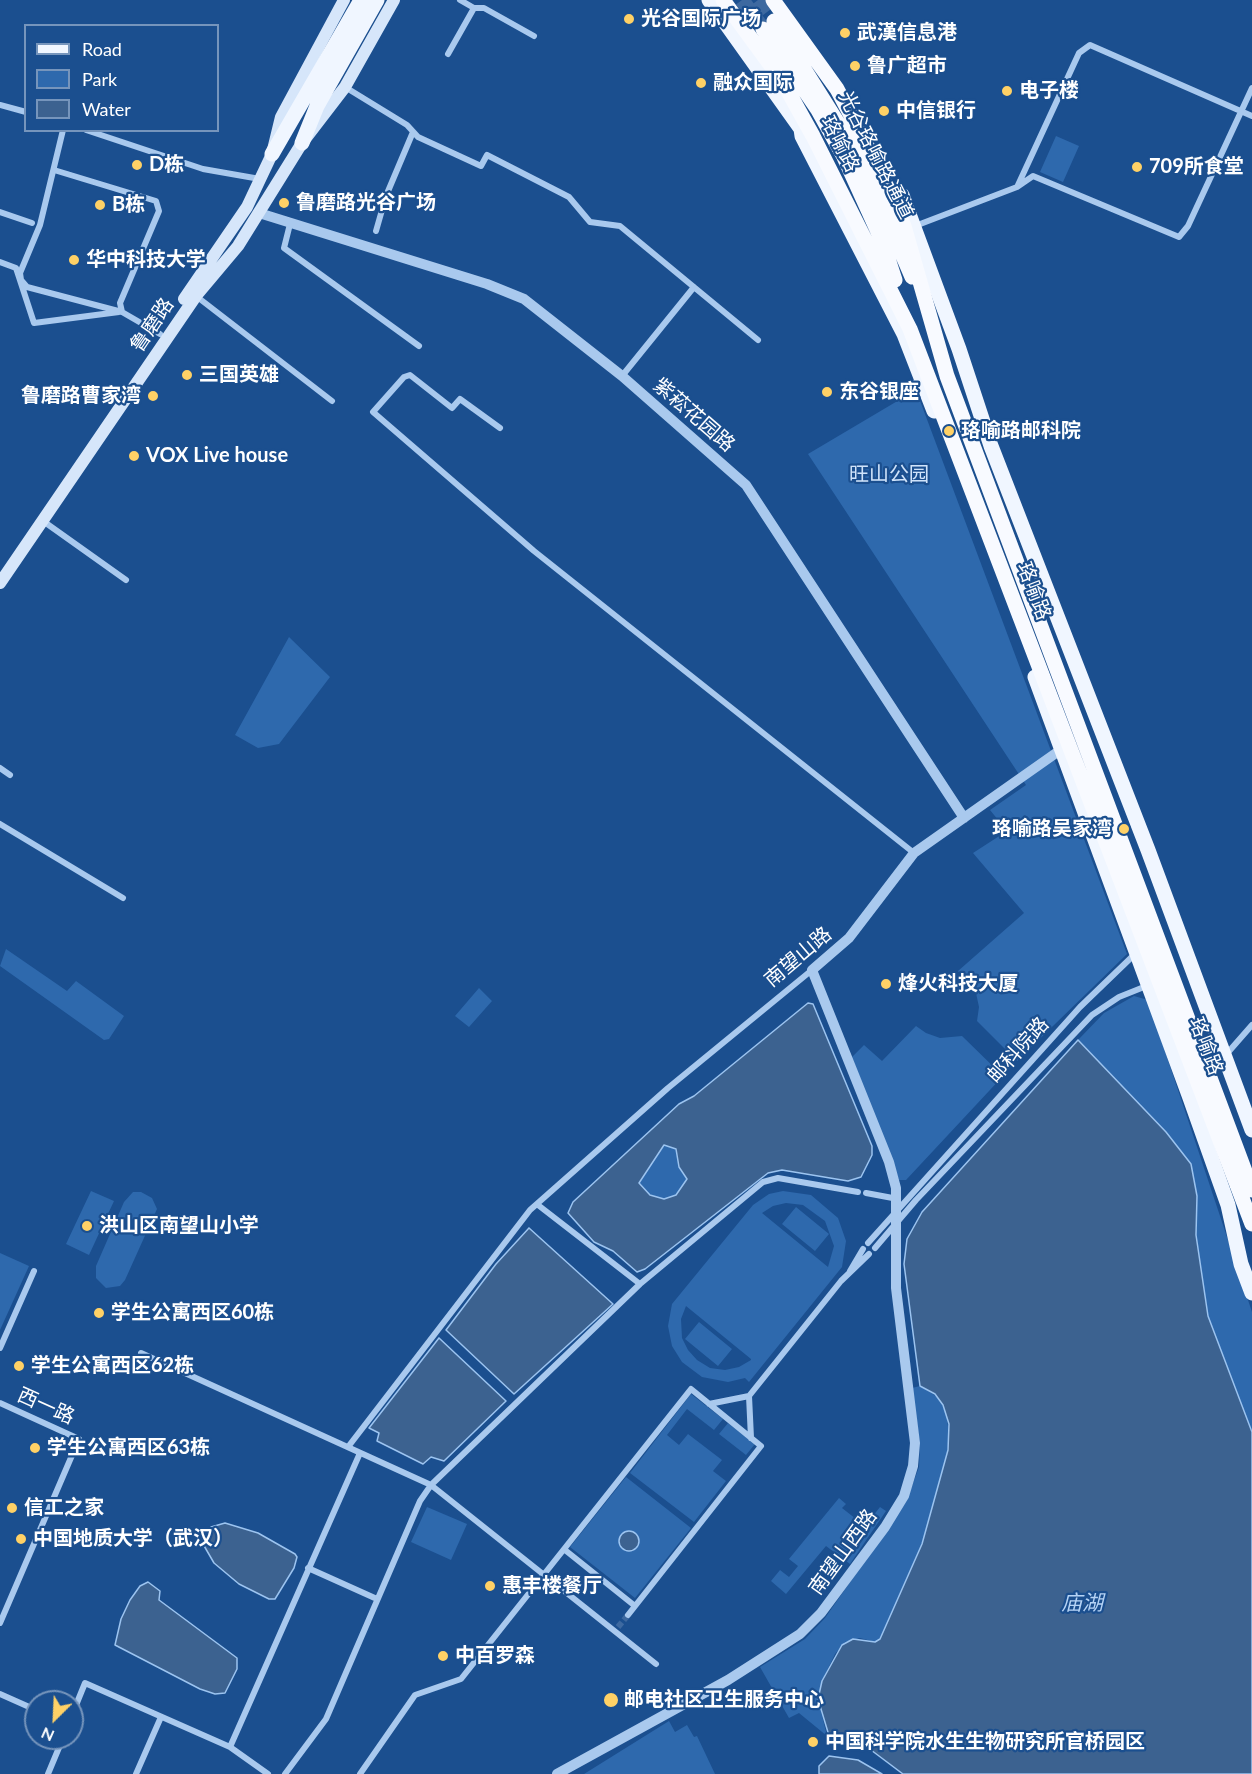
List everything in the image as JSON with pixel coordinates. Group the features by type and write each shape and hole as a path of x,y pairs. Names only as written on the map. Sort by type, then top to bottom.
{"highway":[{"name":"珞喻路","path":"723,0 783,82 910,329 925,378 1066,747 1148,946"},
{"name":"珞喻路","path":"773,0 837,89 910,228 928,314 947,376 1148,946 1252,1224"},
{"name":"光谷珞喻路通道","path":"910,329 883,243 856,182 769,25 848,139 875,191 928,314"},
{"name":"珞喻路","path":"1161,981 1207,1065 1252,1190"}],"main road":[{"name":"鲁磨路","path":"0,571 247,207 272,154 281,117 344,0"},
{"path":"272,154 361,0"},
{"path":"302,143 317,106 377,0"},
{"name":"鲁磨路","path":"0,583 196,296 238,246 302,143 345,87 394,0"},
{"path":"709,0 801,129 802,136 925,378"},
{"path":"902,195 910,228 959,349 991,446 1252,1130"},
{"path":"1161,981 1228,1205 1241,1264 1252,1293"}],"street":[{"path":"460,0 474,8 484,8 534,36"},
{"path":"448,54 474,8"},
{"path":"1017,187 1078,53 1090,45 1252,116"},
{"path":"345,87 407,124 418,137 481,166 487,155 569,197 590,222 620,226 758,340"},
{"path":"910,228 1017,187 1033,176 1179,237 1188,226 1252,88"},
{"path":"0,105 24,111"},
{"path":"63,132 40,225 20,273 21,280 27,287 122,312 160,334"},
{"path":"92,132 203,169 260,179"},
{"path":"376,231 386,196 413,132"},
{"path":"54,170 156,201 159,211 120,303 122,312"},
{"path":"0,212 32,223"},
{"name":"紫菘花园路","path":"259,213 487,284 524,299 622,376 746,485 964,818"},
{"path":"291,224 284,248 420,346"},
{"path":"0,262 16,268 34,323 122,312"},
{"path":"622,376 694,287"},
{"path":"196,296 332,401"},
{"path":"500,428 460,399 452,408 410,375 404,377 373,412 534,551 914,853"},
{"path":"889,396 925,378"},
{"path":"42,521 126,580"},
{"name":"南望山路","path":"348,1447 530,1210 668,1088 849,938 914,853 1066,747"},
{"path":"0,768 10,775"},
{"path":"0,824 123,898"},
{"name":"邮科院路","path":"868,1243 899,1203 1120,965 1148,946 1178,933"},
{"name":"南望山西路","path":"557,1774 728,1680 800,1634 821,1613 900,1503 910,1480 915,1443 896,1288 899,1203 889,1162 812,970"},
{"path":"874,1248 1092,1015 1119,997 1192,970"},
{"path":"1207,1065 1224,1057 1252,1024"},
{"path":"285,1774 326,1719 420,1501 431,1485 640,1284 750,1191 768,1179 778,1178 858,1192"},
{"path":"866,1193 911,1206"},
{"path":"538,1204 640,1284"},
{"path":"709,1404 749,1396 846,1276 863,1250"},
{"path":"846,1276 869,1254"},
{"path":"0,1348 34,1271"},
{"path":"141,1353 431,1485 617,1629 656,1664"},
{"path":"360,1774 415,1695 461,1680 691,1389 761,1446 628,1615"},
{"path":"749,1396 751,1438"},
{"name":"西一路","path":"0,1403 79,1439 0,1623"},
{"path":"230,1747 360,1453"},
{"path":"565,1550 635,1606"},
{"path":"308,1568 377,1599"},
{"path":"82,1690 85,1683 230,1747 268,1774"},
{"path":"0,1694 24,1705"},
{"path":"136,1774 161,1717"},
{"path":"48,1774 58,1750"}],"green space":[{"path":"1056,136 1079,146 1063,182 1040,172"},
{"name":"旺山公园","path":"916,390 1127,954 1017,1061 977,1021 979,1007 976,993 958,971 1024,913 973,853 1007,831 990,810 1026,785 808,454"},
{"path":"289,637 330,677 279,744 258,748 235,735"},
{"path":"6,949 67,991 76,981 124,1016 109,1039 104,1040 0,966"},
{"path":"479,988 492,1001 469,1027 455,1016"},
{"path":"1134,996 1148,1000 1252,1312 1252,1432 1208,1316 1196,1235 1197,1196 1166,1132 1078,1040 1104,1013"},
{"path":"916,1026 940,1038 962,1036 1003,1076 906,1180 899,1180 852,1057 864,1045 882,1061"},
{"path":"664,1145 676,1149 681,1170 687,1179 675,1197 662,1199 647,1193 639,1183"},
{"path":"91,1191 114,1201 89,1255 66,1244"},
{"path":"783,1191 811,1195 838,1218 846,1241 842,1267 749,1382 745,1378 728,1382 702,1377 682,1362 672,1346 668,1326 672,1304 753,1205 769,1194","holes":["786,1203 803,1205 825,1221 834,1246 828,1267 762,1213 773,1206","686,1306 751,1359 751,1360 739,1367 725,1370 710,1368 697,1360 688,1350 682,1338 681,1319"]},
{"path":"133,1192 141,1192 152,1198 157,1209 125,1280 120,1286 106,1288 96,1278 96,1266 124,1202"},
{"path":"796,1207 829,1234 815,1251 782,1224"},
{"path":"0,1253 29,1266 0,1330"},
{"path":"699,1322 732,1349 718,1366 685,1339"},
{"path":"920,1386 939,1398 947,1415 949,1439 946,1460 922,1544 880,1639 875,1642 860,1638 845,1642 835,1654 822,1681 818,1699 827,1736 799,1713 789,1718 760,1667 805,1639 825,1618 906,1502 919,1467 920,1444 912,1388"},
{"path":"691,1394 723,1419 714,1430 687,1409 667,1435 679,1445 688,1434 722,1460 713,1471 726,1481 694,1522 630,1473"},
{"path":"728,1423 755,1444 746,1455 719,1434"},
{"path":"626,1477 691,1528 635,1598 570,1547"},
{"path":"839,1498 846,1504 842,1508 865,1526 880,1507 886,1511 850,1564 826,1546 786,1594 771,1581 780,1570 789,1577 798,1566 789,1559"},
{"path":"427,1507 467,1524 451,1560 411,1542"},
{"path":"669,1721 675,1732 687,1725 694,1737 697,1736 715,1774 584,1774"}],"water":[{"path":"808,1003 813,1004 872,1146 872,1155 861,1177 848,1181 782,1170 768,1173 645,1269 637,1272 613,1251 594,1242 568,1213 573,1202 679,1104 694,1096","holes":["664,1145 676,1149 679,1167 687,1179 676,1195 664,1199 650,1195 639,1183"]},
{"name":"庙湖","path":"1078,1040 1166,1132 1191,1164 1197,1196 1196,1235 1208,1316 1252,1432 1252,1774 903,1774 867,1747 830,1739 818,1699 822,1681 842,1645 853,1639 875,1642 880,1639 922,1544 948,1450 949,1424 943,1405 935,1394 920,1386 904,1264 907,1239 922,1212"},
{"path":"529,1228 613,1304 514,1394 446,1330 496,1264"},
{"path":"439,1338 506,1401 444,1461 431,1457 423,1464 377,1441 379,1433 369,1428"},
{"path":"225,1523 258,1533 297,1557 294,1568 275,1599 269,1599 239,1584 214,1563 203,1544 203,1537 211,1527"},
{"path":"629,1531 636,1534 639,1541 636,1548 629,1551 622,1548 619,1541 622,1534"},
{"path":"148,1582 160,1591 159,1600 237,1658 237,1669 225,1693 215,1694 200,1689 115,1645 121,1619 130,1600 140,1586"},
{"path":"829,1756 858,1760 882,1774 819,1774 819,1766"}],"tunnel":[{"path":"742,0 763,29"},
{"path":"758,0 774,21"},
{"path":"618,1627 628,1615"}],"place":[{"name":"光谷国际广场","path":"629,19"},
{"name":"武漢信息港","path":"845,33"},
{"name":"鲁广超市","path":"855,66"},
{"name":"融众国际","path":"701,83"},
{"name":"电子楼","path":"1007,91"},
{"name":"中信银行","path":"884,111"},
{"name":"D栋","path":"137,165"},
{"name":"709所食堂","path":"1137,167"},
{"name":"鲁磨路光谷广场","path":"284,203"},
{"name":"B栋","path":"100,205"},
{"name":"华中科技大学","path":"74,260"},
{"name":"三国英雄","path":"187,375"},
{"name":"东谷银座","path":"827,392"},
{"name":"鲁磨路曹家湾","path":"153,396"},
{"name":"珞喻路邮科院","path":"949,431"},
{"name":"VOX Live house","path":"134,456"},
{"name":"珞喻路吴家湾","path":"1124,829"},
{"name":"烽火科技大厦","path":"886,984"},
{"name":"洪山区南望山小学","path":"87,1226"},
{"name":"学生公寓西区60栋","path":"99,1313"},
{"name":"学生公寓西区62栋","path":"19,1366"},
{"name":"学生公寓西区63栋","path":"35,1448"},
{"name":"信工之家","path":"12,1508"},
{"name":"中国地质大学（武汉）","path":"21,1539"},
{"name":"惠丰楼餐厅","path":"490,1586"},
{"name":"中百罗森","path":"443,1656"},
{"name":"邮电社区卫生服务中心","path":"611,1700"},
{"name":"中国科学院水生生物研究所官桥园区","path":"813,1742"}]}
